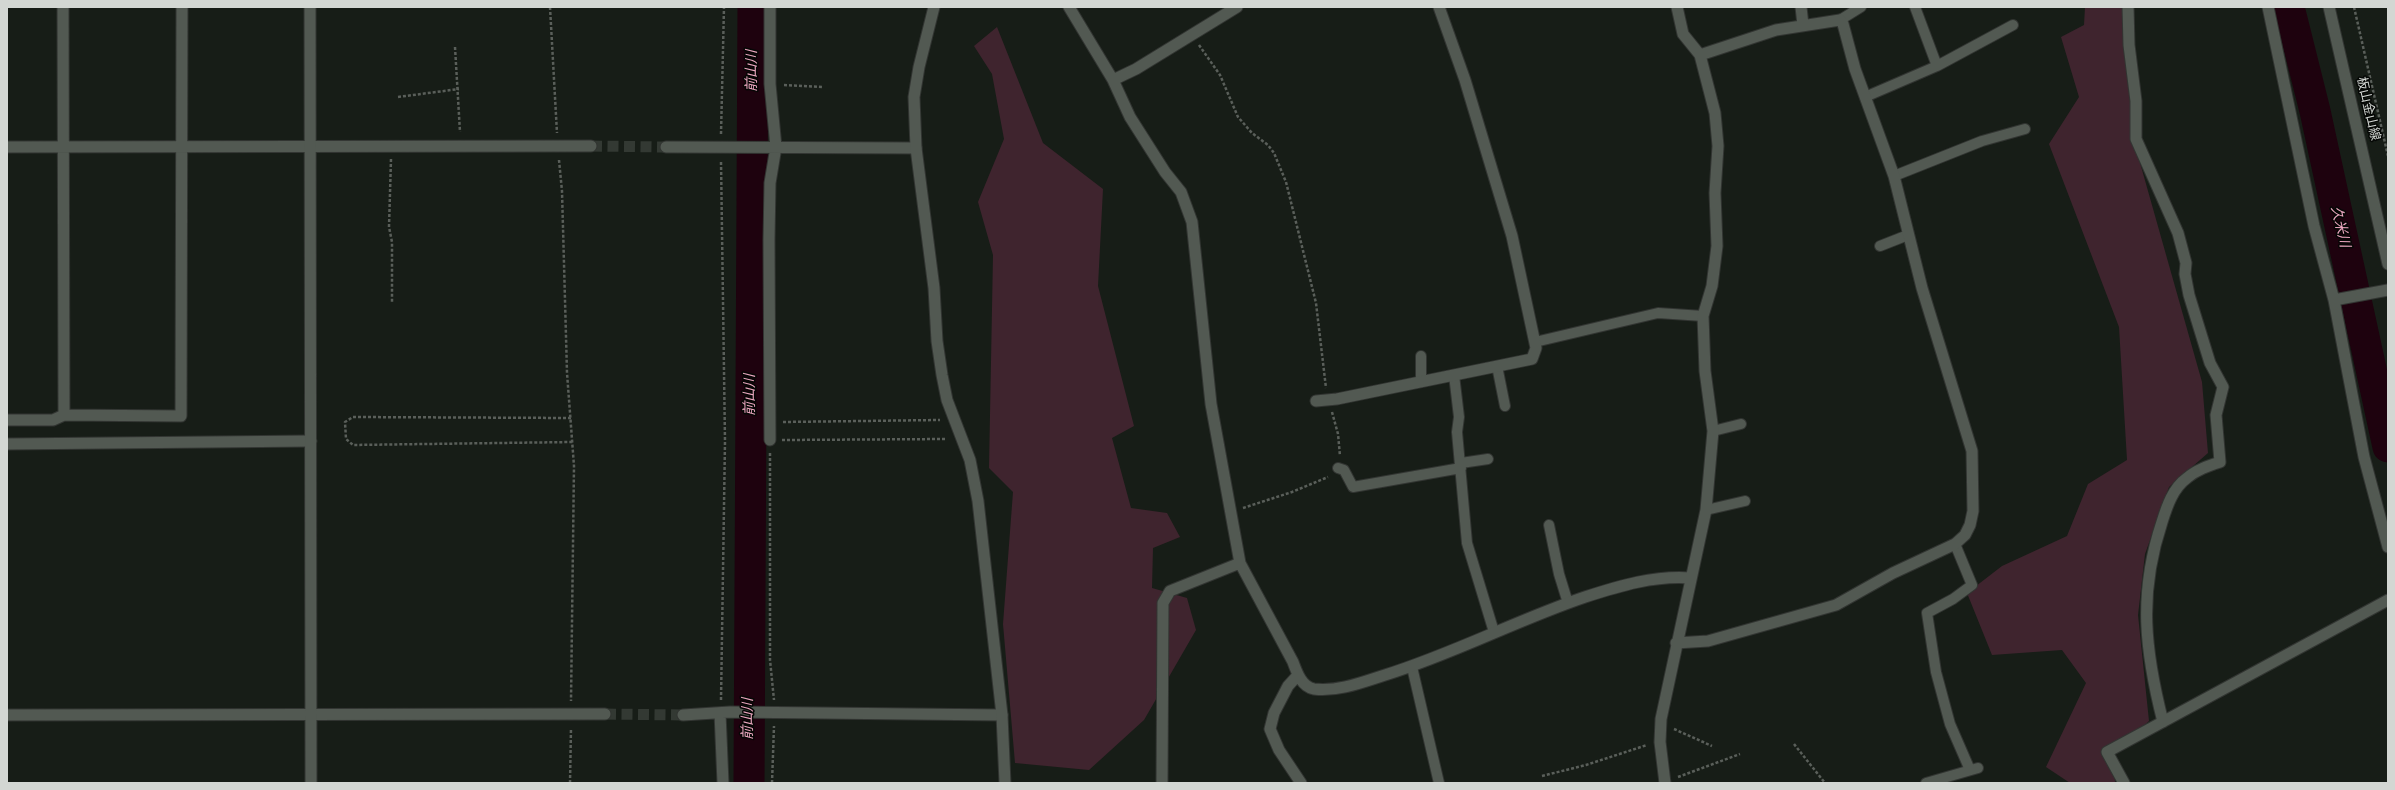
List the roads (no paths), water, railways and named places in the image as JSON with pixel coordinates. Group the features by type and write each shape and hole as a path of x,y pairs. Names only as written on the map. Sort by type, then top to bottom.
{"street":[{"path":"63,7 64,415"},
{"path":"7,420 53,420 64,415 181,416 182,7"},
{"path":"310,7 311,783"},
{"path":"770,7 770,84 776,147 770,183 770,440"},
{"path":"934,7 919,67 914,97 916,148 934,288 937,341 947,400 970,460 978,500 1002,715 1005,783"},
{"path":"1069,7 1113,80 1130,117 1165,172 1181,192 1192,222 1211,404 1240,564 1293,662 1298,675 1307,687 1315,689 1335,688 1412,667 1494,632 1568,603 1630,583 1678,577 1691,578"},
{"path":"1113,80 1136,69 1237,7"},
{"path":"1316,401 1328,400 1532,359 1536,348 1512,236 1465,80 1439,7"},
{"path":"1665,782 1660,742 1661,724 1676,643 1690,589 1691,578 1706,510 1713,431 1705,371 1703,316 1712,286 1717,246 1715,193 1718,146 1715,113 1700,55 1683,34 1677,7"},
{"path":"1801,7 1803,25"},
{"path":"2128,7 2129,45 2136,100 2136,139 2178,233 2186,264 2184,274 2189,295 2210,363 2223,387 2216,415 2220,462 2199,470 2186,478 2176,489 2167,505 2157,536 2149,570 2146,605 2147,649 2163,722"},
{"path":"2268,7 2314,226 2334,300 2364,457 2388,547"},
{"name":"板山金山線","path":"2329,7 2388,264"},
{"path":"1676,643 1708,641 1836,605 1893,573 1955,544 1965,535 1970,525 1973,511 1972,451 1922,288 1894,176 1855,69 1843,24 1840,20 1776,30 1700,55"},
{"path":"7,147 591,146"},
{"path":"666,147 725,151 764,146 916,148"},
{"path":"2334,300 2388,290"},
{"path":"7,444 311,441"},
{"path":"1162,783 1163,604 1170,591 1240,564"},
{"path":"2124,783 2107,752 2388,600"},
{"path":"1298,675 1288,686 1274,713 1270,729 1279,750 1301,783"},
{"path":"683,715 725,712 1002,715"},
{"path":"723,783 725,712"},
{"path":"7,715 605,714"}],"lane":[{"path":"1840,20 1861,7"},
{"path":"1915,7 1937,66"},
{"path":"1865,97 1937,66 2013,25"},
{"path":"1894,176 1982,141 2025,129"},
{"path":"1880,246 1908,235"},
{"path":"1535,342 1658,314 1703,316"},
{"path":"1420,381 1421,356"},
{"path":"1497,366 1505,406"},
{"path":"1454,375 1467,543 1494,632"},
{"path":"1713,431 1741,424"},
{"path":"1338,468 1344,470 1353,487 1461,466 1488,459"},
{"path":"1706,510 1745,501"},
{"path":"1549,525 1559,574 1568,603"},
{"path":"1926,783 1974,769 1950,724 1936,672 1927,613 1953,599 1972,585 1955,544"},
{"path":"1412,667 1439,783"}],"waterway":[{"name":"前山川","path":"749,783 753,7"},
{"name":"久米川","path":"2289,7 2315,111 2388,447"}],"tunnel":[{"path":"591,146 666,147"},
{"path":"605,714 683,715"}]}
